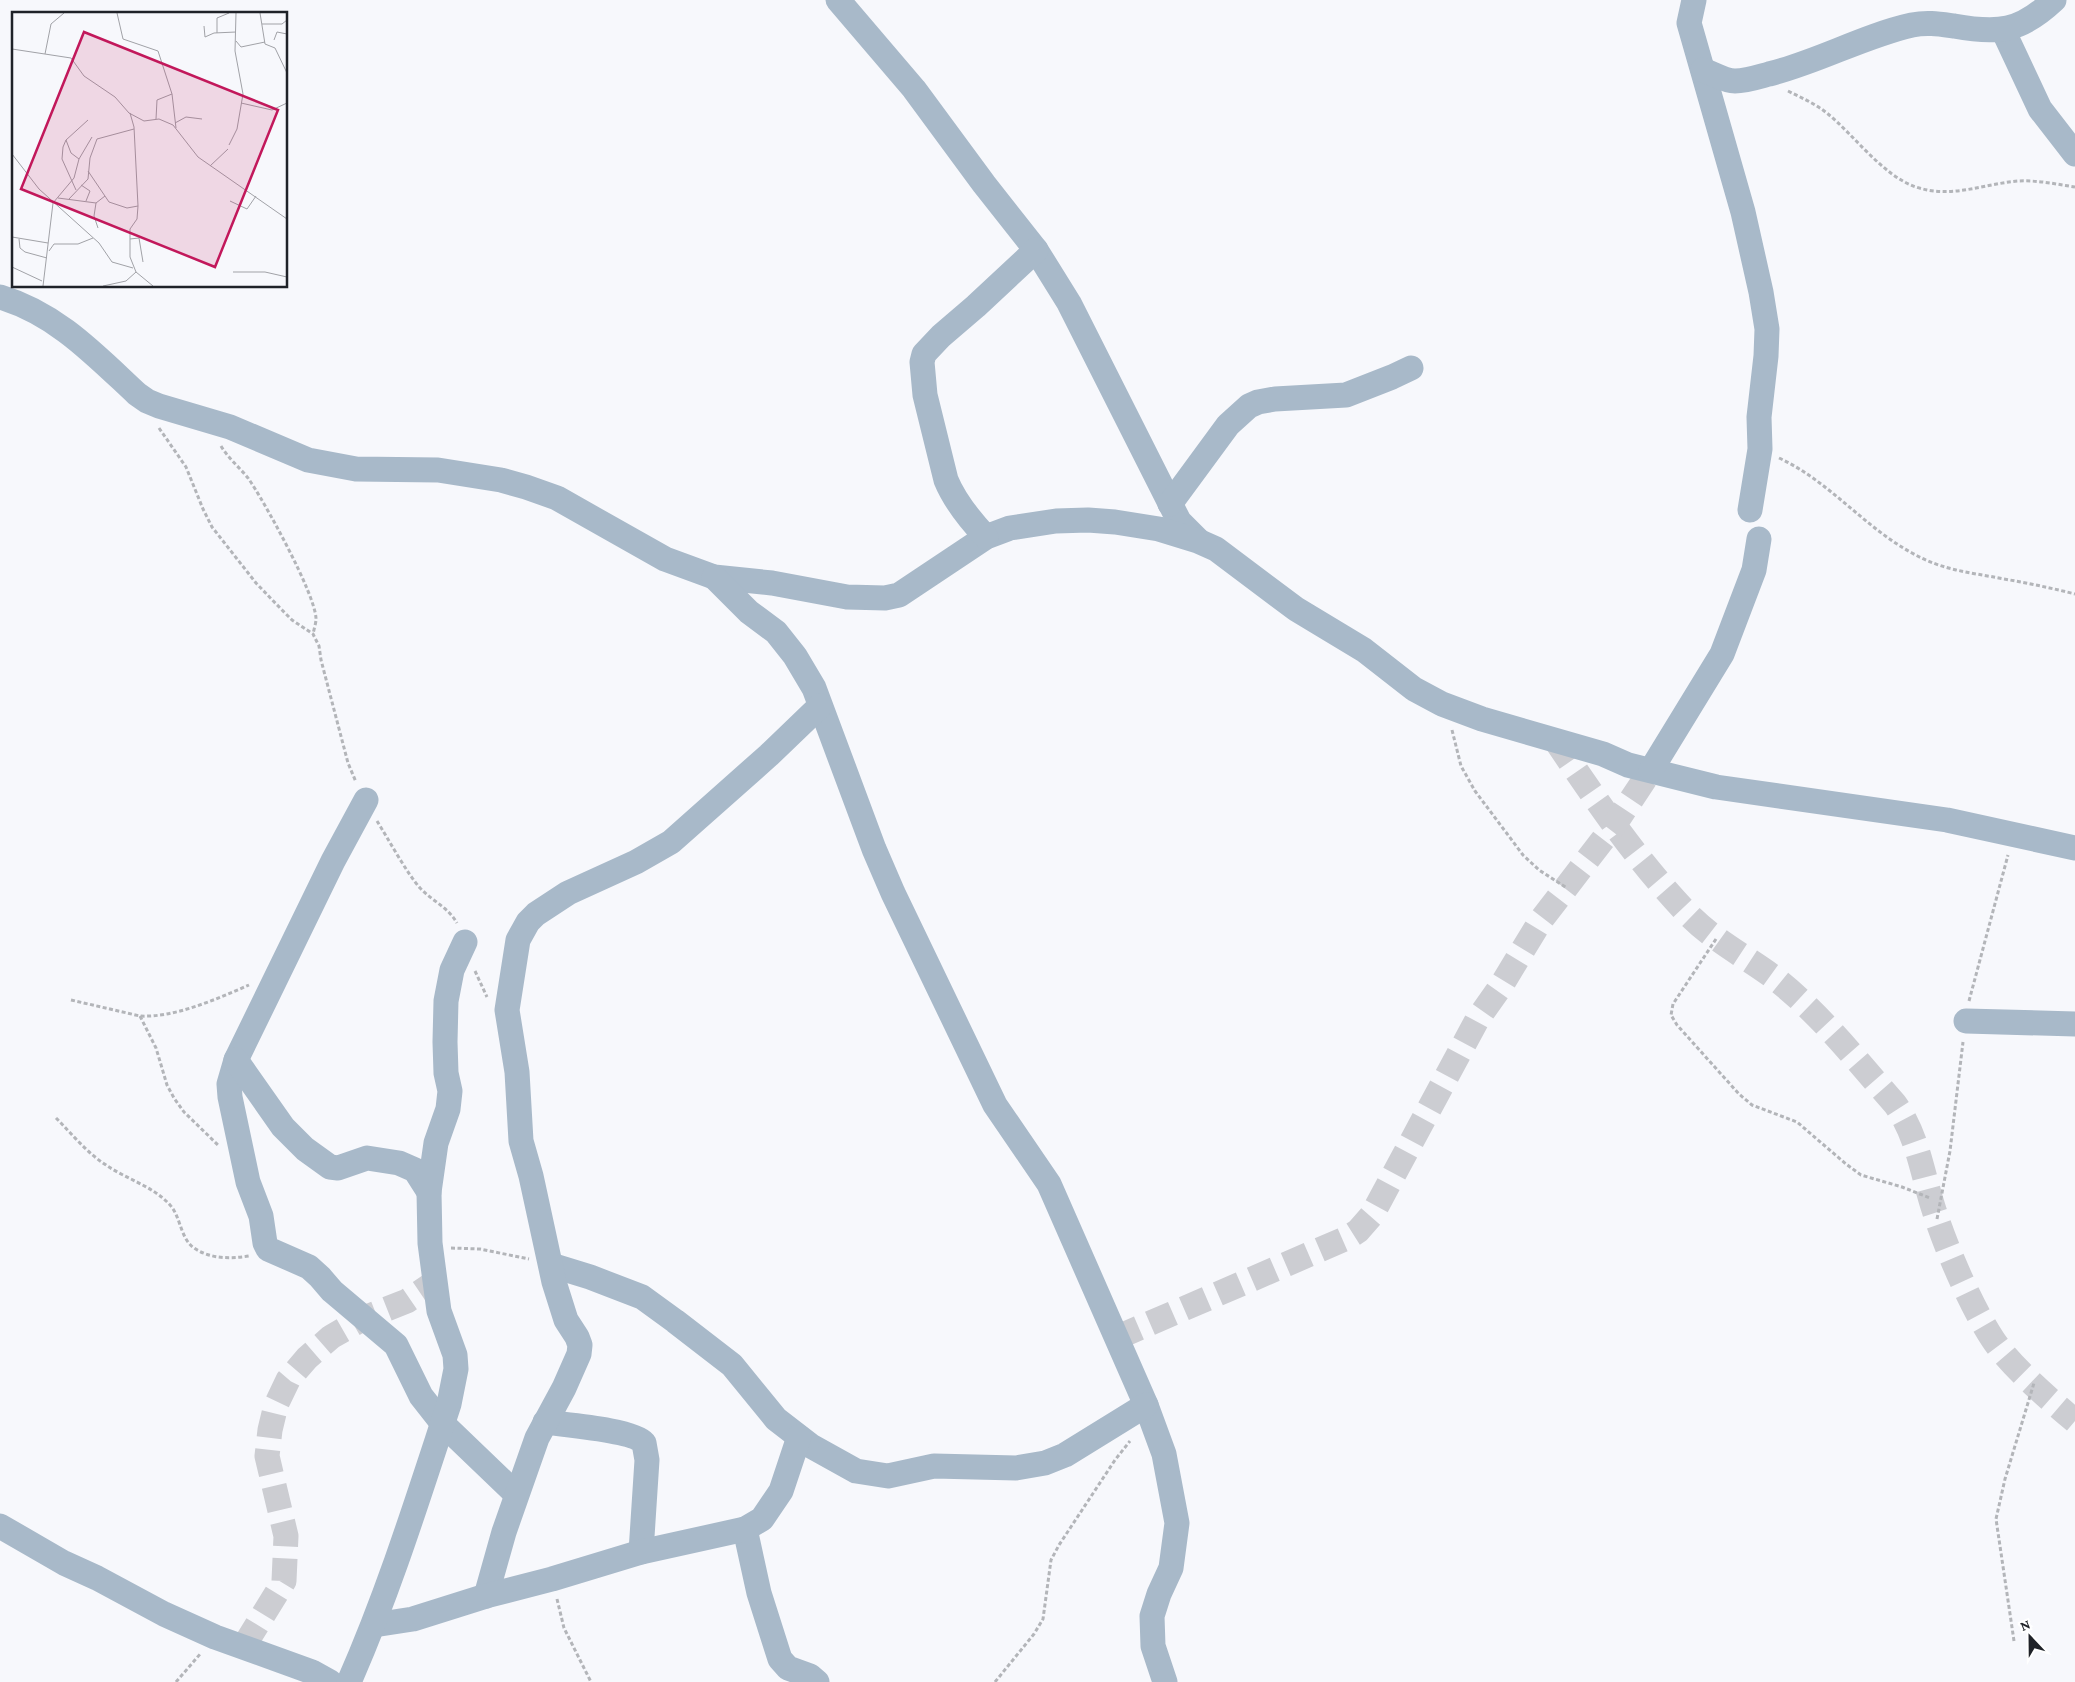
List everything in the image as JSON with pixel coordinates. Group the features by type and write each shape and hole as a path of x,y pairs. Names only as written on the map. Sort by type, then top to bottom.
{"street":[{"path":"838,0 914,89 984,184 1036,250 1069,303 1179,521 1198,541"},
{"path":"1694,0 1689,23 1743,212 1765,320 1766,356 1760,408 1760,449 1750,510"},
{"path":"1703,70 1734,81 1755,78 1808,63 1881,34 1929,22 1983,31 2003,30 2018,26 2033,18 2054,0"},
{"path":"2003,30 2040,109 2075,154"},
{"path":"986,537 968,517 951,493 946,480 925,395 922,362 924,354 941,336 1036,250"},
{"path":"0,297 36,311 66,329 147,401 256,436 296,456 333,466 374,470 438,470 501,480 526,487 557,498 665,559 714,577 772,583 847,597 885,598 898,594 986,537 1025,524 1088,520 1159,529 1198,541 1228,558 1296,609 1364,650 1414,689 1442,704 1513,730 1716,787 1947,820 2075,848"},
{"path":"1170,504 1228,425 1249,406 1258,402 1275,399 1346,395 1392,378 1411,368"},
{"path":"1651,770 1722,654 1754,570 1759,539"},
{"path":"714,577 749,612 776,632 804,670 820,706 874,849 893,893 995,1105 1048,1184 1164,1454 1178,1523 1171,1568 1159,1594 1152,1616 1153,1646 1165,1682"},
{"path":"486,1596 516,1494 537,1438 568,1379 579,1354 580,1346 577,1337 566,1320 521,1142 517,1072 507,1010 518,940 528,922 552,904 568,894 636,862 671,842 820,706"},
{"path":"366,800 333,862 236,1060 229,1084 230,1097 252,1196 261,1216 265,1243 268,1249 309,1267 320,1276 332,1291 396,1346 422,1396 443,1424 494,1470 516,1494"},
{"path":"349,1682 374,1626 407,1536 449,1404 456,1369 455,1355 439,1311 431,1247 429,1192 436,1143 448,1109 450,1091 446,1073 446,1000 452,970 465,942"},
{"path":"1966,1021 2075,1024"},
{"path":"236,1060 283,1127 305,1149 330,1167 338,1168 367,1158 399,1163 415,1170 429,1192"},
{"path":"551,1265 632,1293 676,1320 732,1365 776,1419 811,1446 856,1471 888,1476 934,1466 1016,1468 1045,1463 1065,1455 1143,1407"},
{"path":"545,1422 621,1433 635,1436 644,1443 648,1460 641,1552"},
{"path":"374,1626 413,1619 641,1552 745,1529 762,1519 781,1491 799,1437"},
{"path":"0,1526 64,1563 97,1578 164,1614 215,1637 312,1672 330,1682"},
{"path":"745,1529 759,1593 780,1659 788,1668 810,1676 817,1682"}],"path":[{"path":"1786,90 1828,113 1863,149 1893,174 1914,187 1934,191 1956,192 2017,181 2030,181 2075,188"},
{"path":"147,401 160,430 192,477 203,509 212,527 256,582 287,615 314,634"},
{"path":"205,420 225,452 248,478 299,571 314,610 316,618 314,634 319,646 348,763 366,800 414,880 422,890 454,918 488,1001"},
{"path":"1760,449 1792,464 1809,475 1891,541 1937,565 1960,572 2002,578 2075,594"},
{"path":"1442,704 1455,738 1461,766 1475,791 1523,855 1539,870 1567,888"},
{"path":"1716,939 1673,1004 1671,1015 1677,1025 1739,1094 1752,1105 1797,1122 1861,1175 1902,1187 1930,1198"},
{"path":"71,1000 140,1016 150,1016 176,1012 226,995 250,984"},
{"path":"140,1016 156,1048 167,1084 174,1098 184,1112 246,1170"},
{"path":"56,1118 108,1166 155,1193 170,1205 177,1216 186,1240 193,1248 219,1258 251,1256 268,1249"},
{"path":"431,1247 480,1249 515,1255 551,1265"},
{"path":"2014,1641 1996,1519 2005,1479 2034,1383"},
{"path":"996,1682 1043,1620 1051,1560 1059,1544 1115,1460 1132,1439 1143,1407"},
{"path":"552,1578 564,1628 591,1682"},
{"path":"176,1682 215,1637"}],"tunnel":[{"path":"1556,741 1634,851 1687,913 1717,939 1772,976 1806,1005 1895,1104 1903,1116 1919,1155 1934,1210 1945,1241 1967,1293 1984,1324 1999,1348 2019,1371 2075,1421"},
{"path":"1116,1338 1347,1238 1358,1231 1372,1215 1477,1020 1501,986 1541,920 1615,824 1651,770"},
{"path":"244,1646 284,1581 286,1536 267,1456 270,1430 276,1405 288,1380 307,1358 331,1337 364,1318 407,1301 435,1282"}]}
